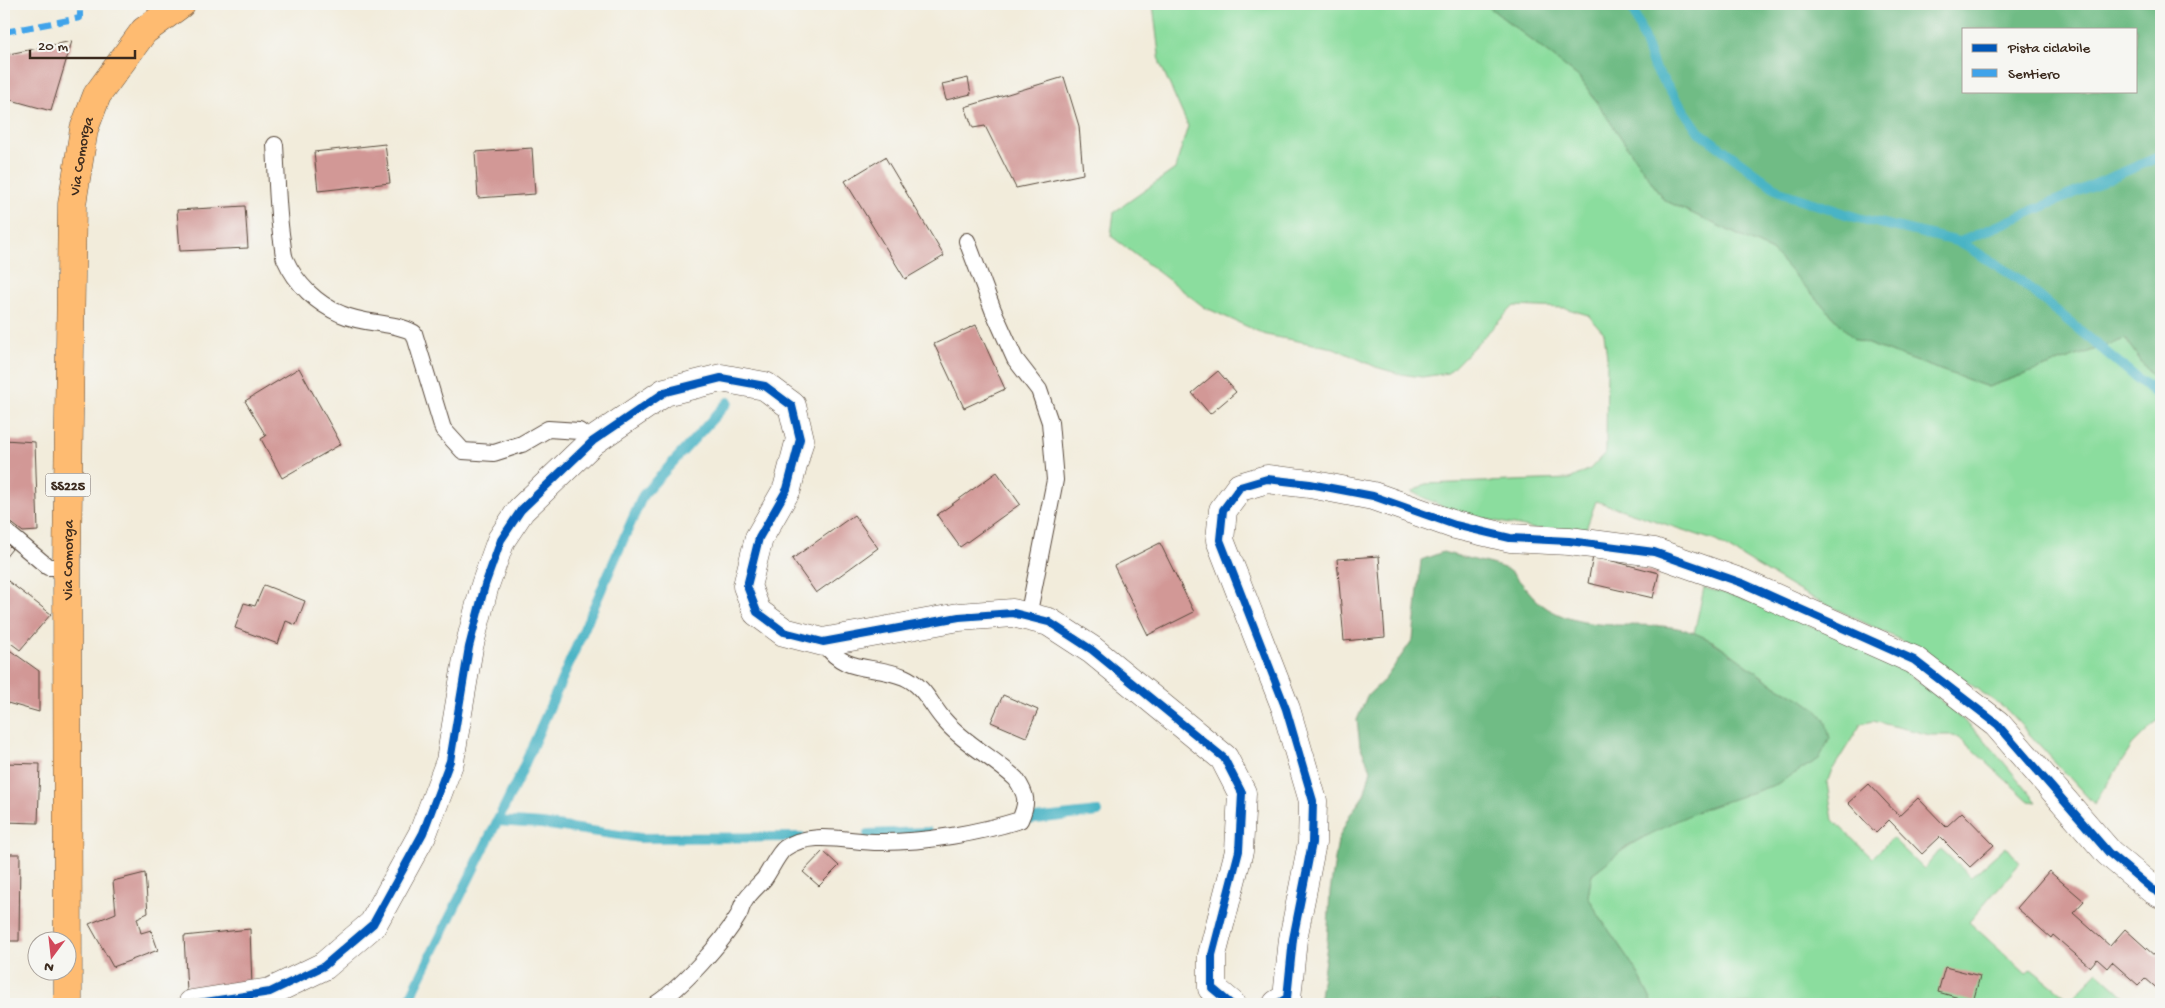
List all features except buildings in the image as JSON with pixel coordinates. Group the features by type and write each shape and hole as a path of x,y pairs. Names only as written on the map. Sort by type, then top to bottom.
{"main road":[{"name":"Via Comorga","path":"68,1004 67,567 72,204 84,128 97,95 144,31 181,4"}],"street":[{"path":"192,1004 270,992 324,966 373,924 424,833 450,761 469,647 485,585 501,540 521,510 593,441 664,392 721,378 765,386 792,406 800,439 787,488 759,538 746,586 757,612 784,632 823,642 959,617 1013,613 1049,622 1092,650 1224,758 1242,793 1239,851 1212,955 1212,988 1231,1004"},
{"path":"1278,1004 1287,998 1293,939 1312,843 1313,801 1286,709 1220,540 1224,510 1240,487 1268,480 1310,484 1373,496 1456,525 1510,538 1569,541 1654,552 1742,583 1914,660 1997,724 2110,853 2152,889 2161,894"}],"lane":[{"path":"274,146 280,228 285,258 300,284 320,303 342,315 372,323 402,326 414,333 443,429 463,451 494,453 522,444 548,429 579,431 593,441"},
{"path":"967,241 993,310 1015,359 1039,390 1050,422 1055,480 1028,617"},
{"path":"4,530 48,566 67,567"},
{"path":"656,1004 666,998 700,965 738,916 744,902 764,880 784,849 797,842 812,839 883,842 961,835 992,829 1020,820 1026,806 1025,792 1016,779 945,721 928,696 917,686 904,678 845,663 832,655 823,642"}],"green space":[{"path":"1153,4 1485,4 1580,78 1664,200 1772,251 1854,339 1988,387 2125,339 2161,389 2161,717 2132,746 2094,804 2007,710 1923,651 1801,592 1716,541 1596,501 1586,529 1534,529 1456,513 1412,492 1425,484 1570,479 1590,469 1606,452 1607,357 1604,333 1588,315 1565,308 1514,306 1448,373 1422,377 1400,374 1376,367 1334,348 1266,335 1204,307 1111,236 1114,212 1175,169 1188,126 1160,63"},
{"path":"1485,4 2161,4 2161,389 2125,339 1988,387 1854,339 1772,251 1664,200 1580,78"},
{"path":"1443,552 1508,570 1541,604 1570,619 1598,624 1671,627 1699,635 1724,649 1770,682 1805,701 1818,711 1824,719 1830,738 1819,759 1777,784 1701,810 1676,821 1629,845 1592,874 1588,896 1599,916 1636,970 1653,1004 1319,1004 1327,945 1330,892 1338,840 1349,816 1364,795 1371,770 1360,746 1357,720 1367,696 1385,679 1413,639 1421,560"},
{"path":"1704,588 1736,596 1880,653 1928,688 1985,740 2037,802 2029,801 1963,741 1953,735 1930,735 1873,721 1861,724 1831,772 1827,783 1833,820 1872,858 1892,838 1924,869 1941,849 1971,877 2006,846 2020,863 1969,922 2026,974 2031,969 2070,1000 2098,972 2133,1004 1653,1004 1636,970 1599,916 1588,896 1592,874 1624,849 1664,826 1701,810 1777,784 1809,704 1770,682 1715,642 1694,633"}],"waterway":[{"path":"1631,4 1654,67 1699,132 1782,193 1858,218 1960,242 2161,156"},
{"path":"1960,242 2017,278 2161,398"},
{"path":"407,1004 519,777 643,495 728,402"},
{"path":"1017,821 1098,812"},
{"path":"497,821 542,824 640,838 801,837"},
{"path":"868,834 928,832"}],"marked path":[{"path":"4,32 80,18 80,4"}],"cycle path":[{"path":"192,1004 270,992 324,966 373,924 423,833 450,761 469,647 485,585 501,540 521,510 593,441 665,392 721,378 765,386 792,406 800,439 787,489 759,538 747,586 757,612 784,632 823,642 959,617 1013,613 1049,622 1092,650 1224,758 1242,793 1239,851 1212,955 1212,988 1231,1004"},
{"path":"1277,1004 1287,998 1293,939 1312,843 1313,801 1286,709 1220,540 1223,510 1240,487 1267,479 1310,484 1373,496 1455,525 1510,538 1569,541 1654,552 1742,583 1914,660 1997,724 2109,853 2152,889 2161,894"}]}
